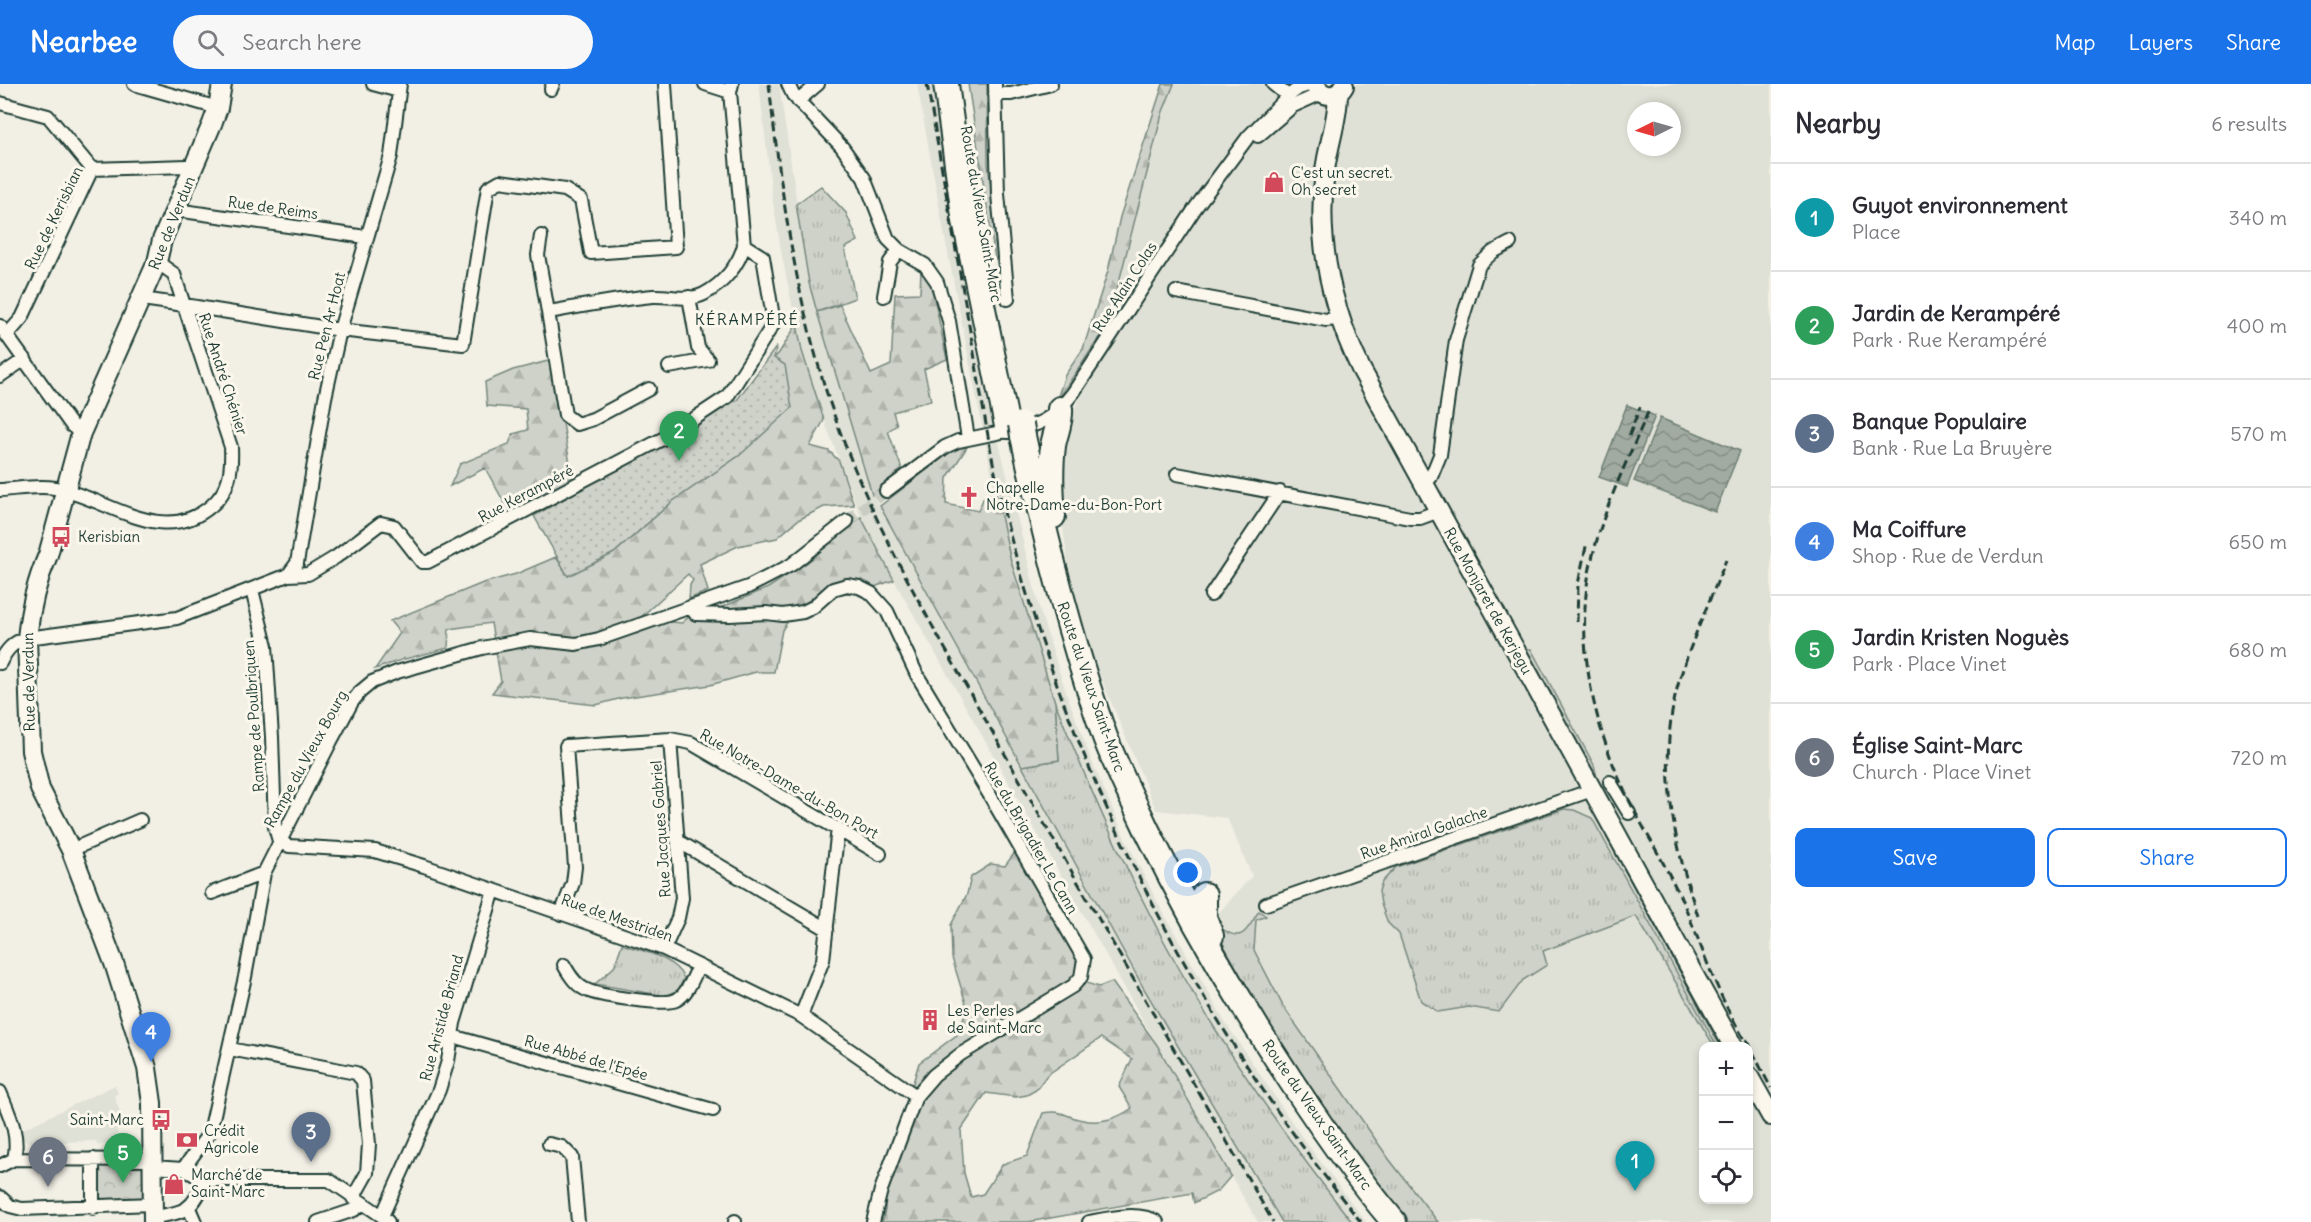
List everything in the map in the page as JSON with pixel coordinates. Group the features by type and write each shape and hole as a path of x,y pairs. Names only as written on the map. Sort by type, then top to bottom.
{"highway":[{"name":"Route du Vieux Saint-Marc","path":"946,84 964,216 1046,541 1087,685 1119,771 1172,882 1224,975 1304,1100 1394,1222"},
{"name":"Route du Vieux Saint-Marc","path":"960,84 978,205 1018,430 1037,569 1086,727 1121,811 1179,925 1244,1038 1293,1111 1377,1222"},
{"path":"1060,409 1051,464 1050,489 1064,581 1087,685 1158,832 1177,847"},
{"path":"1204,895 1204,917 1224,975"}],"street":[{"path":"134,84 218,108"},
{"name":"Rue de Verdun","path":"153,1214 152,1103 147,1068 114,963 71,850 40,789 33,766 27,638 42,568 48,555 81,433 157,262 162,240 218,108 222,84"},
{"path":"374,84 400,88"},
{"path":"141,299 340,330 463,344 488,188 500,181 565,190 581,200 591,253 676,247 665,84"},
{"path":"548,312 639,297 689,297 703,294 725,278 741,258 744,245 731,88 705,84"},
{"path":"788,84 798,101 842,147 864,178 888,239 899,250 925,265 937,282 949,321 968,438 945,447 886,491"},
{"path":"798,101 818,84"},
{"path":"995,89 1027,92 1051,84"},
{"path":"1273,84 1288,96"},
{"name":"Rue Pen Ar Hoat","path":"288,575 297,563 325,398 340,330 391,156 400,88"},
{"name":"Rue Alain Colas","path":"968,438 1018,430 1052,417 1073,393 1196,207 1237,155 1248,137 1288,96 1299,88 1326,89"},
{"name":"Route du Vieux Saint-Marc","path":"995,89 998,194 1008,299"},
{"name":"Rue Alain Colas","path":"1237,155 1293,106 1326,89"},
{"name":"Rue Monjaret de Kerjegu","path":"1326,89 1332,133 1324,174 1322,224 1328,273 1340,319 1361,369 1730,1042"},
{"path":"0,104 48,116 92,169"},
{"name":"Rue de Kerisbian","path":"81,433 72,426 4,330 22,318 92,169 187,166 194,168"},
{"name":"Rue de Reims","path":"176,210 366,237"},
{"path":"541,236 538,255 566,415 577,424 593,419 649,388"},
{"path":"1424,484 1431,477 1440,455 1456,340 1479,265 1493,252 1510,243"},
{"name":"Rue Kerampéré","path":"27,638 177,618 288,575 308,574 336,557 381,523 394,526 422,562 428,562 668,436 727,397 774,323 763,257 744,245"},
{"path":"884,296 890,262 899,250"},
{"name":"Rue André Chénier","path":"0,490 52,488 145,520 169,524 199,516 220,499 232,469 231,447 174,274 157,262"},
{"path":"1176,292 1326,320 1340,319"},
{"path":"669,367 708,360 699,348 689,297"},
{"path":"0,376 25,359"},
{"path":"1177,474 1410,518 1420,518 1438,511"},
{"path":"1211,595 1280,492"},
{"name":"Rampe du Vieux Bourg","path":"183,1169 210,1132 230,1049 264,873 352,702 360,692 372,682 397,672 471,651 530,639 576,644 599,639 748,587 791,565 847,521"},
{"name":"Rue du Brigadier Le Cann","path":"690,607 696,614 766,613 783,615 803,612 813,607 833,590 847,585 859,587 871,593 887,611 917,675 1084,959 1080,977 1073,986 961,1054 934,1076 916,1096 881,1190 873,1222"},
{"name":"Rampe de Poulbriquen","path":"252,590 266,646 275,827 279,841"},
{"path":"0,663 5,652 18,641 27,638"},
{"name":"Rue Notre-Dame-du-Bon Port","path":"561,914 573,883 574,867 566,746 670,739 700,747 880,854"},
{"name":"Rue Jacques Gabriel","path":"664,949 681,908 682,898 670,739"},
{"path":"1610,782 1629,813"},
{"name":"Rue Amiral Galache","path":"1266,904 1592,790"},
{"path":"71,850 140,820"},
{"path":"801,1017 823,960 838,828"},
{"name":"Rue de Mestriden","path":"279,841 290,846 375,851 664,949 801,1017 916,1096"},
{"path":"678,841 827,929"},
{"path":"212,893 264,873"},
{"name":"Rue Aristide Briand","path":"385,1219 439,1090 448,1061 454,1023 494,890"},
{"path":"564,965 571,977 589,991 660,1004 682,996 699,966"},
{"name":"Rue Abbé de l'Epée","path":"452,1036 713,1110"},
{"path":"230,1049 356,1073 363,1081 369,1144 367,1173 354,1210 318,1222"},
{"path":"1753,1082 1771,1116"},
{"path":"0,1092 13,1126 17,1147 14,1159"},
{"path":"549,1144 562,1147 572,1157 578,1222"},
{"path":"0,1166 14,1159 93,1159 183,1169 205,1180 329,1180 385,1219"},
{"path":"93,1159 93,1208"},
{"path":"0,1197 10,1206 22,1209 93,1208 168,1215 189,1208 198,1199 205,1180"},
{"path":"189,1208 195,1222"},
{"path":"1089,1222 1114,1217 1143,1217 1157,1222"}],"shaded area":[{"path":"759,84 779,84 809,283 872,495 1143,987 1282,1222 1258,1222 894,580 861,517 824,420 802,351 772,196"},
{"path":"917,84 935,84 995,426 1040,611 1066,692 1093,764 1126,840 1158,903 1225,1022 1302,1137 1366,1222 1352,1222 1260,1097 1221,1038 1180,969 1133,880 1071,743 1055,702 1001,521"},
{"path":"1174,84 1771,84 1771,1222 1403,1222 1211,921 1252,876 1227,818 1156,810 1091,654 1071,585 1057,485 1069,414 1098,365 1162,114"},
{"path":"115,1085 118,1094 114,1095 121,1115 120,1127 117,1127 117,1144 97,1145 96,1141 31,1143 23,1140 19,1131"}],"green space":[{"path":"968,84 987,84 988,164 1000,259 995,259"},
{"path":"1163,84 1174,84 1162,114 1108,325 1057,399 1065,375 1083,349 1108,271 1120,217"},
{"path":"821,186 846,213 858,241 845,248 855,298 817,312 809,283 796,204"},
{"path":"921,269 932,287 947,359 924,369 931,400 893,412 897,425 888,431 902,469 872,495 817,312 840,305 871,374 891,365 895,294 920,293"},
{"path":"797,324 802,351 824,420 810,446 829,451 839,461 854,505 824,507 798,520 777,538 738,546 700,564 708,591 689,599 690,585 693,580 688,574 639,619 682,623 693,612 717,609 768,588 808,562 861,517 894,580 857,593 841,593 814,614 788,621 782,630 774,672 756,672 710,685 622,698 596,705 492,693 501,681 491,623 449,629 448,648 375,669 400,633 390,621 483,583 516,574 556,557 568,576 614,553 673,501 740,455 774,358"},
{"path":"777,346 774,358 785,365 792,408 740,455 673,501 614,553 568,576 534,516 737,400"},
{"path":"552,360 573,481 509,511 485,468 450,486 460,464 509,444 513,434 528,430 526,409 487,406 485,382 513,370"},
{"path":"967,447 947,478 946,504 978,511 984,497 995,489 1011,561 1055,702 1059,760 1022,766 880,506 954,449"},
{"path":"1527,649 1531,649 1594,765 1597,777 1593,776 1525,653"},
{"path":"1055,702 1113,838 1180,970 1261,1099 1352,1222 1282,1222 1143,987 1022,766 1059,760"},
{"path":"1564,809 1574,810 1592,818 1715,1042 1712,1042 1636,916 1543,951 1547,965 1523,980 1499,1012 1469,1007 1438,1012 1421,1001 1399,934 1388,923 1381,904 1379,891 1382,882 1396,867"},
{"path":"1607,838 1612,839 1722,1042 1718,1042"},
{"path":"1015,852 1078,955 1086,983 1099,987 1112,982 1157,1045 1231,1176 1218,1191 1194,1203 1192,1193 1028,1222 882,1222 885,1210 886,1158 906,1106 919,1063 958,1034 967,1007 952,958 951,925 967,894 971,877 991,864 1005,866","holes":["1101,1038 1132,1059 1119,1087 1132,1108 1121,1115 1103,1121 1077,1119 1060,1113 1043,1113 1027,1156 1003,1164 983,1194 971,1197 964,1173 961,1130 986,1093 1016,1097 1027,1095 1036,1090 1047,1075"]},
{"path":"1259,911 1266,916 1256,920 1254,950 1283,1006 1389,1159 1438,1222 1407,1222 1328,1117 1280,1044 1236,969 1216,930 1221,928 1229,933 1240,935 1248,928"},
{"path":"622,944 657,956 672,965 684,978 678,990 666,996 595,984 614,967"},
{"path":"99,1163 146,1165 146,1201 99,1204"}],"water":[{"path":"1627,405 1655,416 1627,487 1599,477"},
{"path":"1660,418 1740,451 1715,512 1634,481"}],"tunnel":[{"path":"847,521 886,491"}],"railway":[{"path":"769,84 791,246 808,327 831,406 867,497 934,628 1273,1222"},
{"path":"927,84 999,492 1031,608 1064,703 1101,796 1144,886 1191,975 1243,1060 1300,1143 1361,1222"},
{"path":"1629,436 1640,407"},
{"path":"1648,412 1611,498 1594,551 1585,612 1585,644 1589,675 1603,736 1614,766 1632,806 1681,898 1720,994 1746,1042"},
{"path":"1577,622 1578,584 1587,542"},
{"path":"1698,916 1675,831 1671,802 1669,743 1678,685 1694,638 1726,560"},
{"path":"1746,1039 1771,1088"}],"place":[{"name":"C'est un secret. Oh secret","path":"1274,182"},
{"name":"Jardin de Kerampéré","path":"679,461"},
{"name":"Chapelle Notre-Dame-du-Bon-Port","path":"969,497"},
{"name":"Kerisbian","path":"61,537"},
{"name":"Les Perles de Saint-Marc","path":"930,1020"},
{"name":"Ma Coiffure","path":"151,1062"},
{"name":"Saint-Marc","path":"161,1120"},
{"name":"Crédit Agricole","path":"187,1140"},
{"name":"Banque Populaire","path":"311,1162"},
{"name":"Jardin Kristen Noguès","path":"123,1183"},
{"name":"Marché de Saint-Marc","path":"174,1184"},
{"name":"Église Saint-Marc","path":"48,1187"},
{"name":"Guyot environnement","path":"1635,1191"}],"district":[{"name":"KÉRAMPÉRÉ","path":"747,319"}]}
